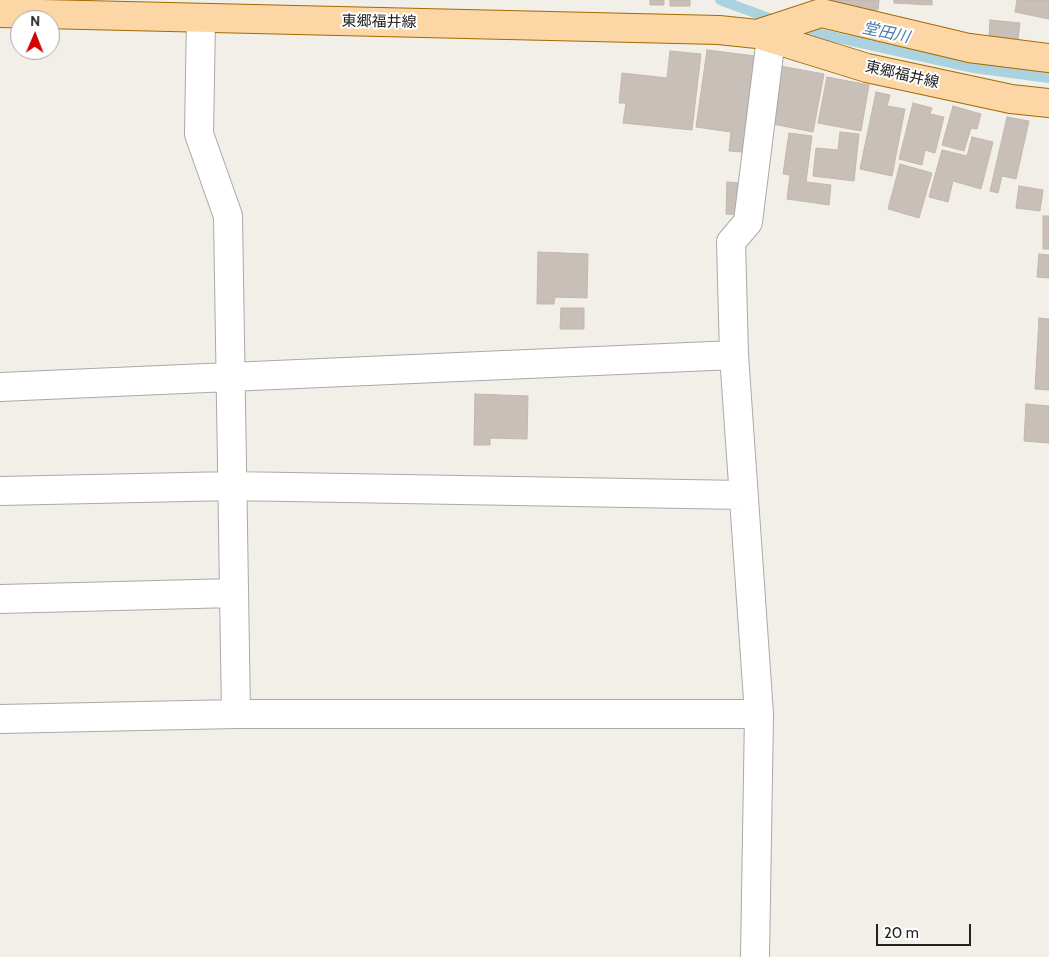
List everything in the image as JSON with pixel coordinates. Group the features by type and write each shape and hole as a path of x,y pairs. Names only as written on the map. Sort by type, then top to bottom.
{"main road":[{"name":"東郷福井線","path":"764,36 815,10 969,48 1049,58"},
{"name":"東郷福井線","path":"0,13 718,30 764,36 867,68 1011,99 1049,103"}],"street":[{"path":"201,18 199,134 228,216 236,714"},
{"path":"755,957 759,714 734,355 731,242 748,222 764,36"},
{"path":"0,387 734,355"},
{"path":"0,491 232,486 743,495"},
{"path":"0,599 234,594"},
{"path":"0,718 236,714 759,714"}],"building":[{"path":"650,0 664,0 664,5 650,5"},
{"path":"670,0 690,0 690,6 670,6"},
{"path":"831,0 879,0 878,10 831,6"},
{"path":"894,0 932,0 932,5 894,3"},
{"path":"1017,0 1049,0 1049,19 1015,12"},
{"path":"990,20 1020,23 1018,40 989,37"},
{"path":"707,50 755,56 742,152 729,151 731,132 696,127"},
{"path":"670,51 701,54 692,130 623,123 626,103 619,103 622,73 667,78"},
{"path":"780,66 824,74 813,132 768,123"},
{"path":"827,77 869,85 861,131 818,123"},
{"path":"876,92 890,95 887,106 905,109 892,176 860,169"},
{"path":"913,103 932,108 930,114 944,117 935,153 925,150 922,165 899,159"},
{"path":"953,106 981,114 977,129 971,128 964,151 942,145"},
{"path":"1007,117 1029,121 1016,179 1002,176 998,193 990,191"},
{"path":"840,132 859,134 854,181 813,176 816,148 838,150"},
{"path":"789,133 812,136 806,182 831,185 829,205 787,199 790,175 783,174"},
{"path":"972,137 993,142 981,189 953,181 948,202 929,197 942,150 967,156"},
{"path":"900,164 932,173 919,218 888,209"},
{"path":"727,182 743,183 741,215 726,214"},
{"path":"1019,186 1043,190 1040,211 1016,208"},
{"path":"1043,216 1049,216 1049,249 1043,249"},
{"path":"538,252 588,254 587,298 555,297 554,304 537,304"},
{"path":"1039,254 1049,255 1049,278 1037,277"},
{"path":"561,308 584,308 584,329 560,329"},
{"path":"1039,318 1049,319 1049,390 1035,389"},
{"path":"475,394 528,396 527,439 490,438 490,445 474,445"},
{"path":"1026,404 1049,406 1049,443 1024,441"}],"waterway":[{"name":"堂田川","path":"720,0 777,21"},
{"name":"堂田川","path":"798,27 820,34 974,68 1049,78"}]}
